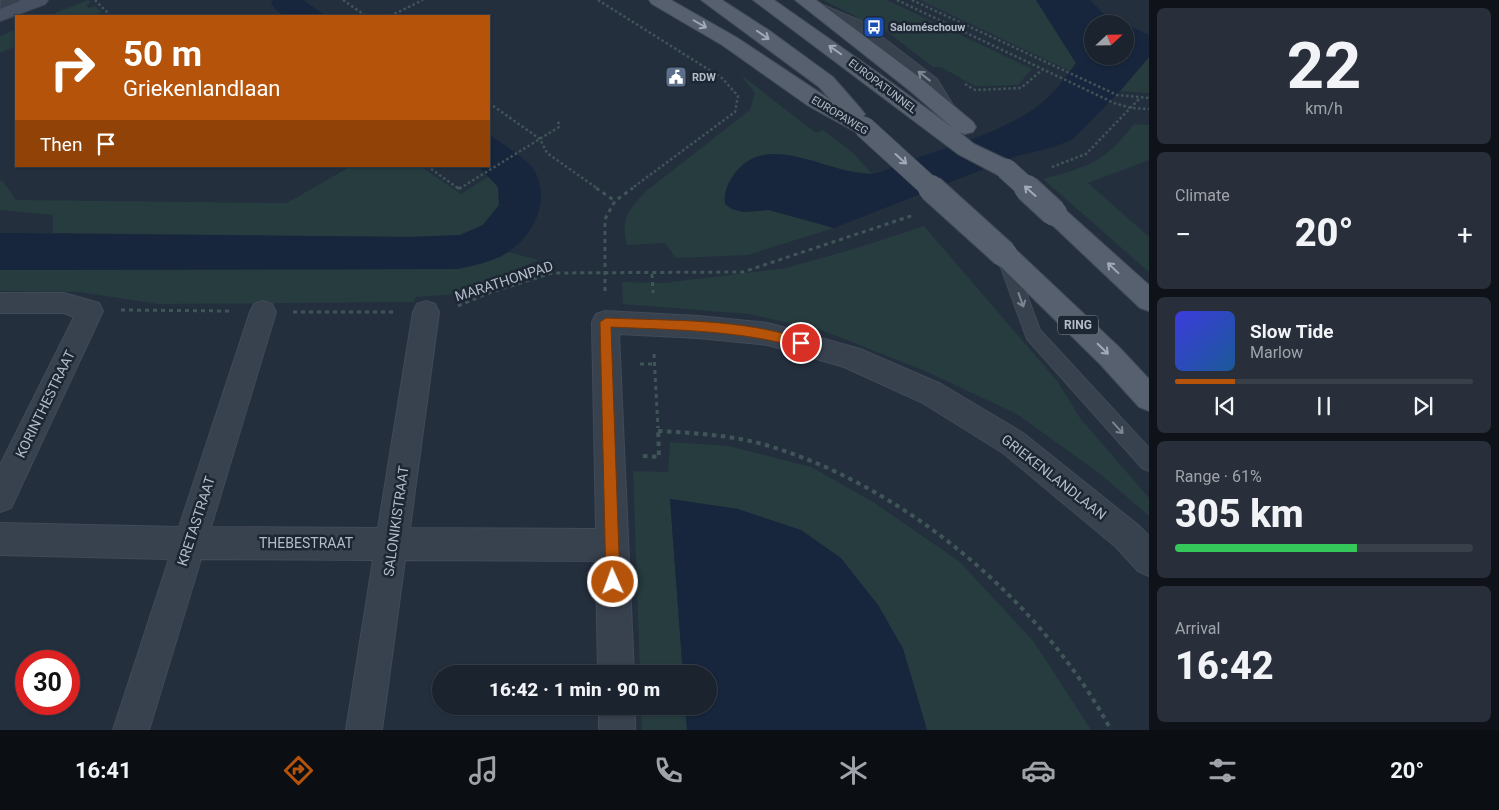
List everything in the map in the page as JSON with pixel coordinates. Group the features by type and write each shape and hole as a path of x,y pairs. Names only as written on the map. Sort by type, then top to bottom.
{"main road":[{"name":"EUROPAWEG","path":"658,0 729,41 814,100 864,127 1004,254 1110,356 1149,398"},
{"name":"RING","path":"710,0 763,35 826,82 864,127"},
{"name":"EUROPATUNNEL","path":"762,0 874,78 943,119 966,149 1006,169 1149,301"},
{"path":"804,0 943,119"}],"street":[{"path":"5,8 39,0"},
{"path":"0,303 64,303 90,312"},
{"name":"KORINTHESTRAAT","path":"0,497 90,312"},
{"name":"KRETASTRAAT","path":"131,730 263,312"},
{"name":"SALONIKISTRAAT","path":"364,730 426,312"},
{"path":"606,322 616,665"},
{"name":"GRIEKENLANDLAAN","path":"606,322 768,334 850,357 931,393 1013,443 1127,536 1149,560"},
{"name":"THEBESTRAAT","path":"0,539 189,543 612,545"},
{"path":"617,715 618,730"}],"lane":[{"name":"EUROPAWEG","path":"1004,254 1033,334 1149,462"}],"path":[{"path":"95,0 111,15"},
{"path":"343,0 365,15"},
{"path":"392,15 423,0"},
{"path":"598,0 722,78 738,96 735,112 615,201 605,219 604,271 606,322"},
{"path":"897,0 1114,103 1131,108 1149,109"},
{"path":"912,0 1111,92 1149,98"},
{"path":"960,81 975,90 1021,88 1042,70"},
{"path":"1050,168 1086,154 1140,98"},
{"path":"490,104 540,139 547,153 615,201"},
{"path":"428,167 459,189 559,127 558,120"},
{"name":"MARATHONPAD","path":"90,312 121,310 426,312 453,308 489,293 552,273 604,271 652,274 744,272 914,215"},
{"path":"610,454 659,457 652,274"},
{"path":"658,431 692,431 735,438 806,457 862,482 917,516 968,557 1013,600 1058,650 1111,730"}],"green space":[{"path":"88,0 92,2 86,5 89,8 95,6 102,12 93,15 50,15"},
{"path":"823,0 887,0 1032,69 1018,85 975,86 941,67 933,67 877,24 868,27 855,16"},
{"path":"920,0 1036,0 1076,63 1070,71"},
{"path":"15,29 15,46 0,53 0,36"},
{"path":"1149,57 1149,93 1120,91"},
{"path":"741,75 816,133 823,130 852,152 872,174 838,170 743,212 769,210 834,228 748,255 676,258 665,243 627,245 624,228 627,216 645,192 750,110 755,93"},
{"path":"1134,124 1149,125 1149,160 1088,183 1149,237 1149,272 1043,179 1072,171 1104,155 1124,137"},
{"path":"349,167 421,167 461,194 489,176 498,187 499,205 483,225 460,235 410,237 53,233 53,215 0,210 0,181 2,180 16,200 287,203"},
{"path":"924,226 1058,382 1080,418 1149,498 1149,516 1099,473 1017,414 925,371 824,331 749,314 623,304 622,282 663,283 786,268 857,248"},
{"path":"508,252 539,260 456,294 416,297 413,302 158,304 80,292 0,291 0,270 458,269 480,264"},
{"path":"670,442 728,446 811,467 873,502 960,562 1034,642 1091,730 927,730 903,649 878,605 738,509 670,499 682,665 640,665 633,471 668,472"},
{"path":"641,715 686,715 687,730 642,730"}],"water":[{"path":"273,0 303,0 325,15 285,15 275,9 271,2"},
{"path":"1036,0 1090,0 1106,15 1084,15 1084,65 1134,65 1134,28 1149,35 1149,57 1120,91 1073,139 1054,147 1017,156 834,228 769,210 743,212 732,209 725,204 726,189 729,182 739,168 759,156 772,154 799,157 843,170 874,174 980,136 1009,123 1039,105 1059,85 1076,63"},
{"path":"490,135 520,156 534,170 539,181 541,193 538,215 526,236 508,252 484,263 458,269 0,270 0,233 410,237 460,235 483,225 499,205 498,187 479,167 490,167"},
{"path":"670,499 738,509 801,530 841,558 878,605 903,649 927,730 687,730 686,715 717,715 717,665 682,665"}],"place":[{"name":"Saloméschouw","path":"874,27"},
{"name":"RDW","path":"676,77"}],"route":[{"path":"613,582 606,322 698,327 768,334 801,343"}]}
